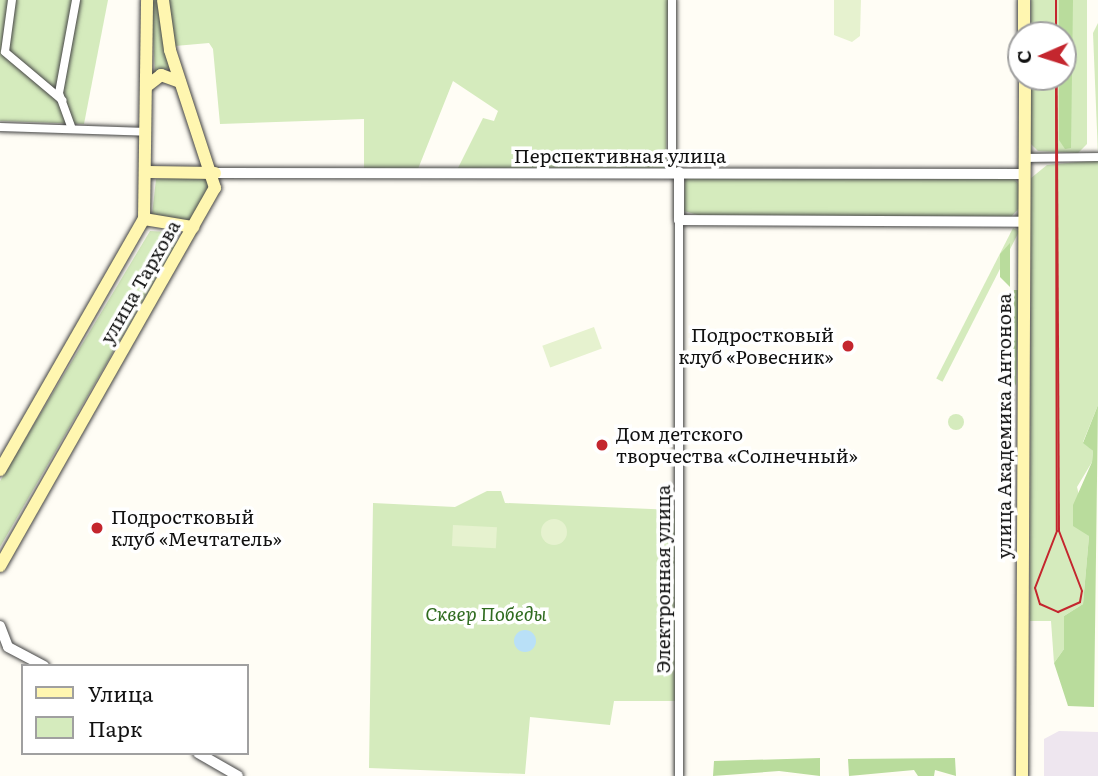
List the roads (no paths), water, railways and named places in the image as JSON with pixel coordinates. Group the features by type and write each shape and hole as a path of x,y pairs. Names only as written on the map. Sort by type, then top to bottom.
{"main road":[{"name":"улица Тархова","path":"0,470 144,219 148,172 147,0"},
{"path":"148,172 215,173 180,82 163,0"},
{"path":"1024,0 1024,21"},
{"path":"147,86 161,75 180,82"},
{"name":"улица Академика Антонова","path":"1022,776 1025,91"},
{"name":"улица Тархова","path":"1,561 215,188 215,173"},
{"path":"144,219 193,227"}],"street":[{"path":"12,0 5,52 62,100"},
{"path":"72,128 62,100 76,0"},
{"name":"Электронная улица","path":"671,0 679,220 679,776"},
{"path":"0,127 147,132"},
{"path":"1025,158 1098,157"},
{"name":"Перспективная улица","path":"215,173 1025,174"},
{"path":"679,220 1025,222"},
{"path":"0,626 4,648 40,664"},
{"path":"201,755 238,776"}],"water":[{"path":"525,630 535,637 536,641 529,651 525,652 515,645 514,641 521,631"}],"tram line":[{"path":"1056,0 1056,21"},
{"path":"1056,91 1057,531 1035,588 1040,604 1058,612 1080,602 1082,591 1059,531 1057,91"}],"place":[{"name":"Подростковый клуб «Ровесник»","path":"848,346"},
{"name":"Дом детского творчества «Солнечный»","path":"602,445"},
{"name":"Подростковый клуб «Мечтатель»","path":"97,528"}],"park label":[{"name":"Сквер Победы","path":"486,614"}]}
